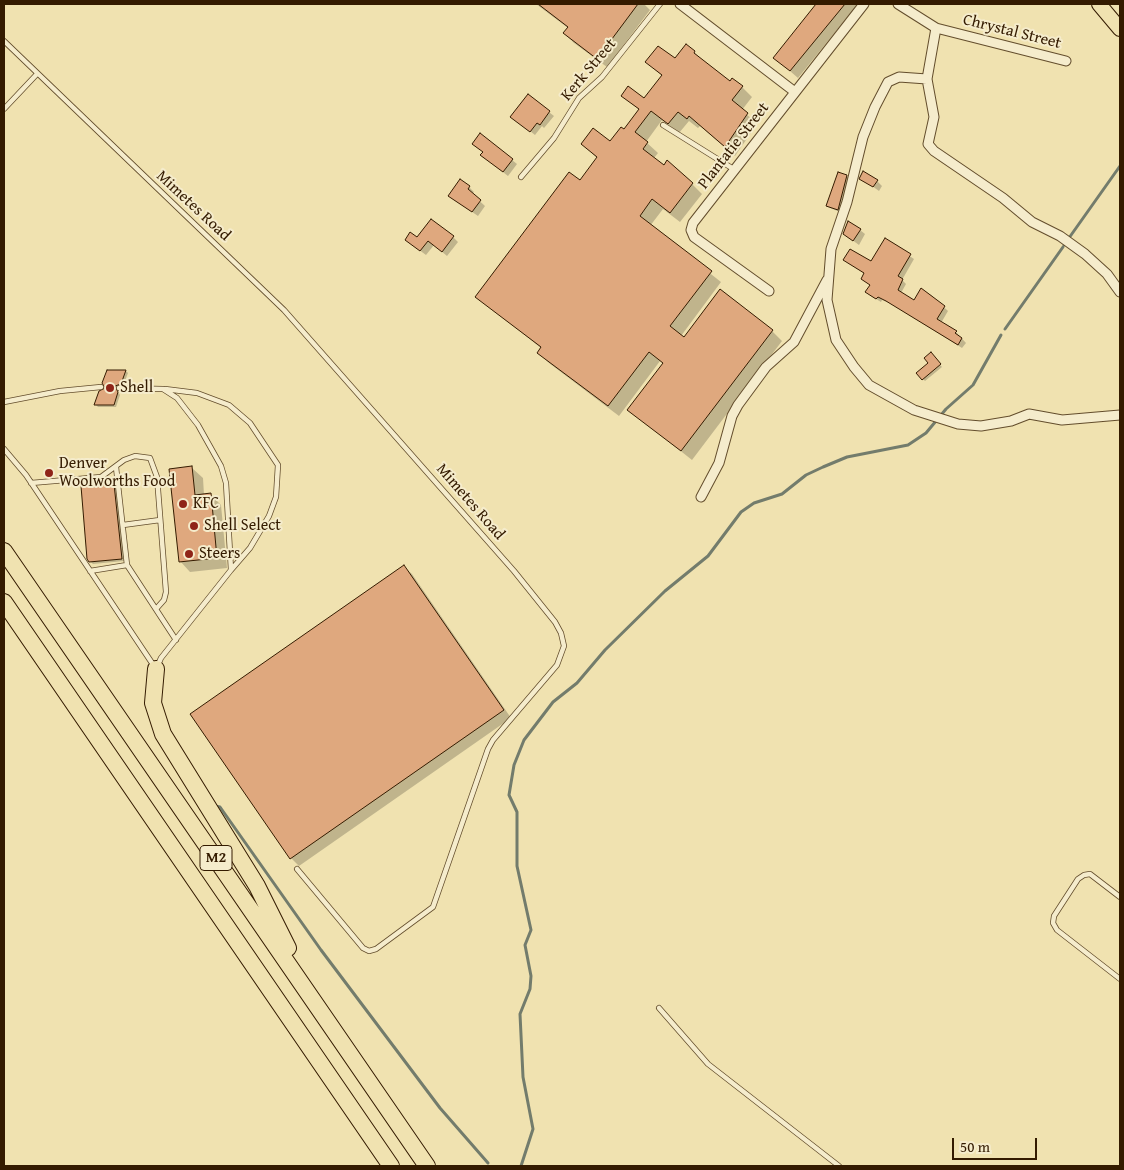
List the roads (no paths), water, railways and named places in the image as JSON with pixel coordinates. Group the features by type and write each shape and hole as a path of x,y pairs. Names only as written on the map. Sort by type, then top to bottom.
{"highway":[{"name":"M2","path":"4,551 427,1166"},
{"name":"M2","path":"4,602 391,1166"},
{"path":"156,669 152,703 163,734 257,886 314,1001"}],"main road":[{"path":"1099,4 1120,29"}],"street":[{"path":"680,4 795,92"},
{"name":"Plantatie Street","path":"769,291 694,237 691,230 693,223 864,4"},
{"name":"Chrystal Street","path":"898,4 936,28 1066,61"},
{"path":"936,28 927,79 934,117 927,140 930,147 1003,198 1032,222 1060,236 1084,254 1107,274 1120,292"},
{"path":"927,79 895,78 883,90 863,137 846,202 831,249 827,280 827,300 833,330 846,355 869,385 914,410 958,424 972,427 1006,422 1029,414 1062,420 1120,415"},
{"path":"701,497 719,463 732,416 738,405 766,367 794,342 827,280"}],"lane":[{"name":"Kerk Street","path":"521,177 554,138 579,98 602,78 660,4"},
{"name":"Mimetes Road","path":"4,41 284,310 514,571 555,622 561,633 564,646 557,665 493,740 488,749 433,907 376,949 368,951 363,948 297,869"},
{"path":"4,109 37,74"},
{"path":"663,125 735,170"},
{"path":"4,402 60,391 100,387"},
{"path":"4,449 31,483 156,669 176,640 250,548 268,516 276,497 278,465 250,424 229,405 196,393 164,389 120,388"},
{"path":"164,389 177,398 198,425 221,466 226,483 231,570"},
{"path":"31,483 101,478 135,456 150,458 157,477 166,592 164,600 156,609"},
{"path":"116,467 128,565 176,640"},
{"path":"123,525 160,520"},
{"path":"90,571 128,565"},
{"path":"1120,897 1090,874 1084,875 1078,879 1054,916 1053,923 1057,930 1120,979"},
{"path":"659,1008 708,1064 839,1166"}],"waterway":[{"path":"1064,245 1120,166"},
{"path":"1005,329 1063,247"},
{"path":"521,1166 533,1129 523,1077 520,1014 530,989 531,976 525,945 531,930 517,866 517,812 509,795 514,765 524,740 553,702 577,683 605,650 665,591 708,556 741,512 754,503 782,494 806,475 823,467 847,457 908,445 926,433 946,409 973,385 1001,335"},
{"path":"215,806 220,807 321,950 440,1108 488,1163"}],"place":[{"name":"Shell","path":"110,388"},
{"name":"Denver Woolworths Food","path":"49,473"},
{"name":"KFC","path":"183,504"},
{"name":"Shell Select","path":"194,526"},
{"name":"Steers","path":"189,554"}]}
